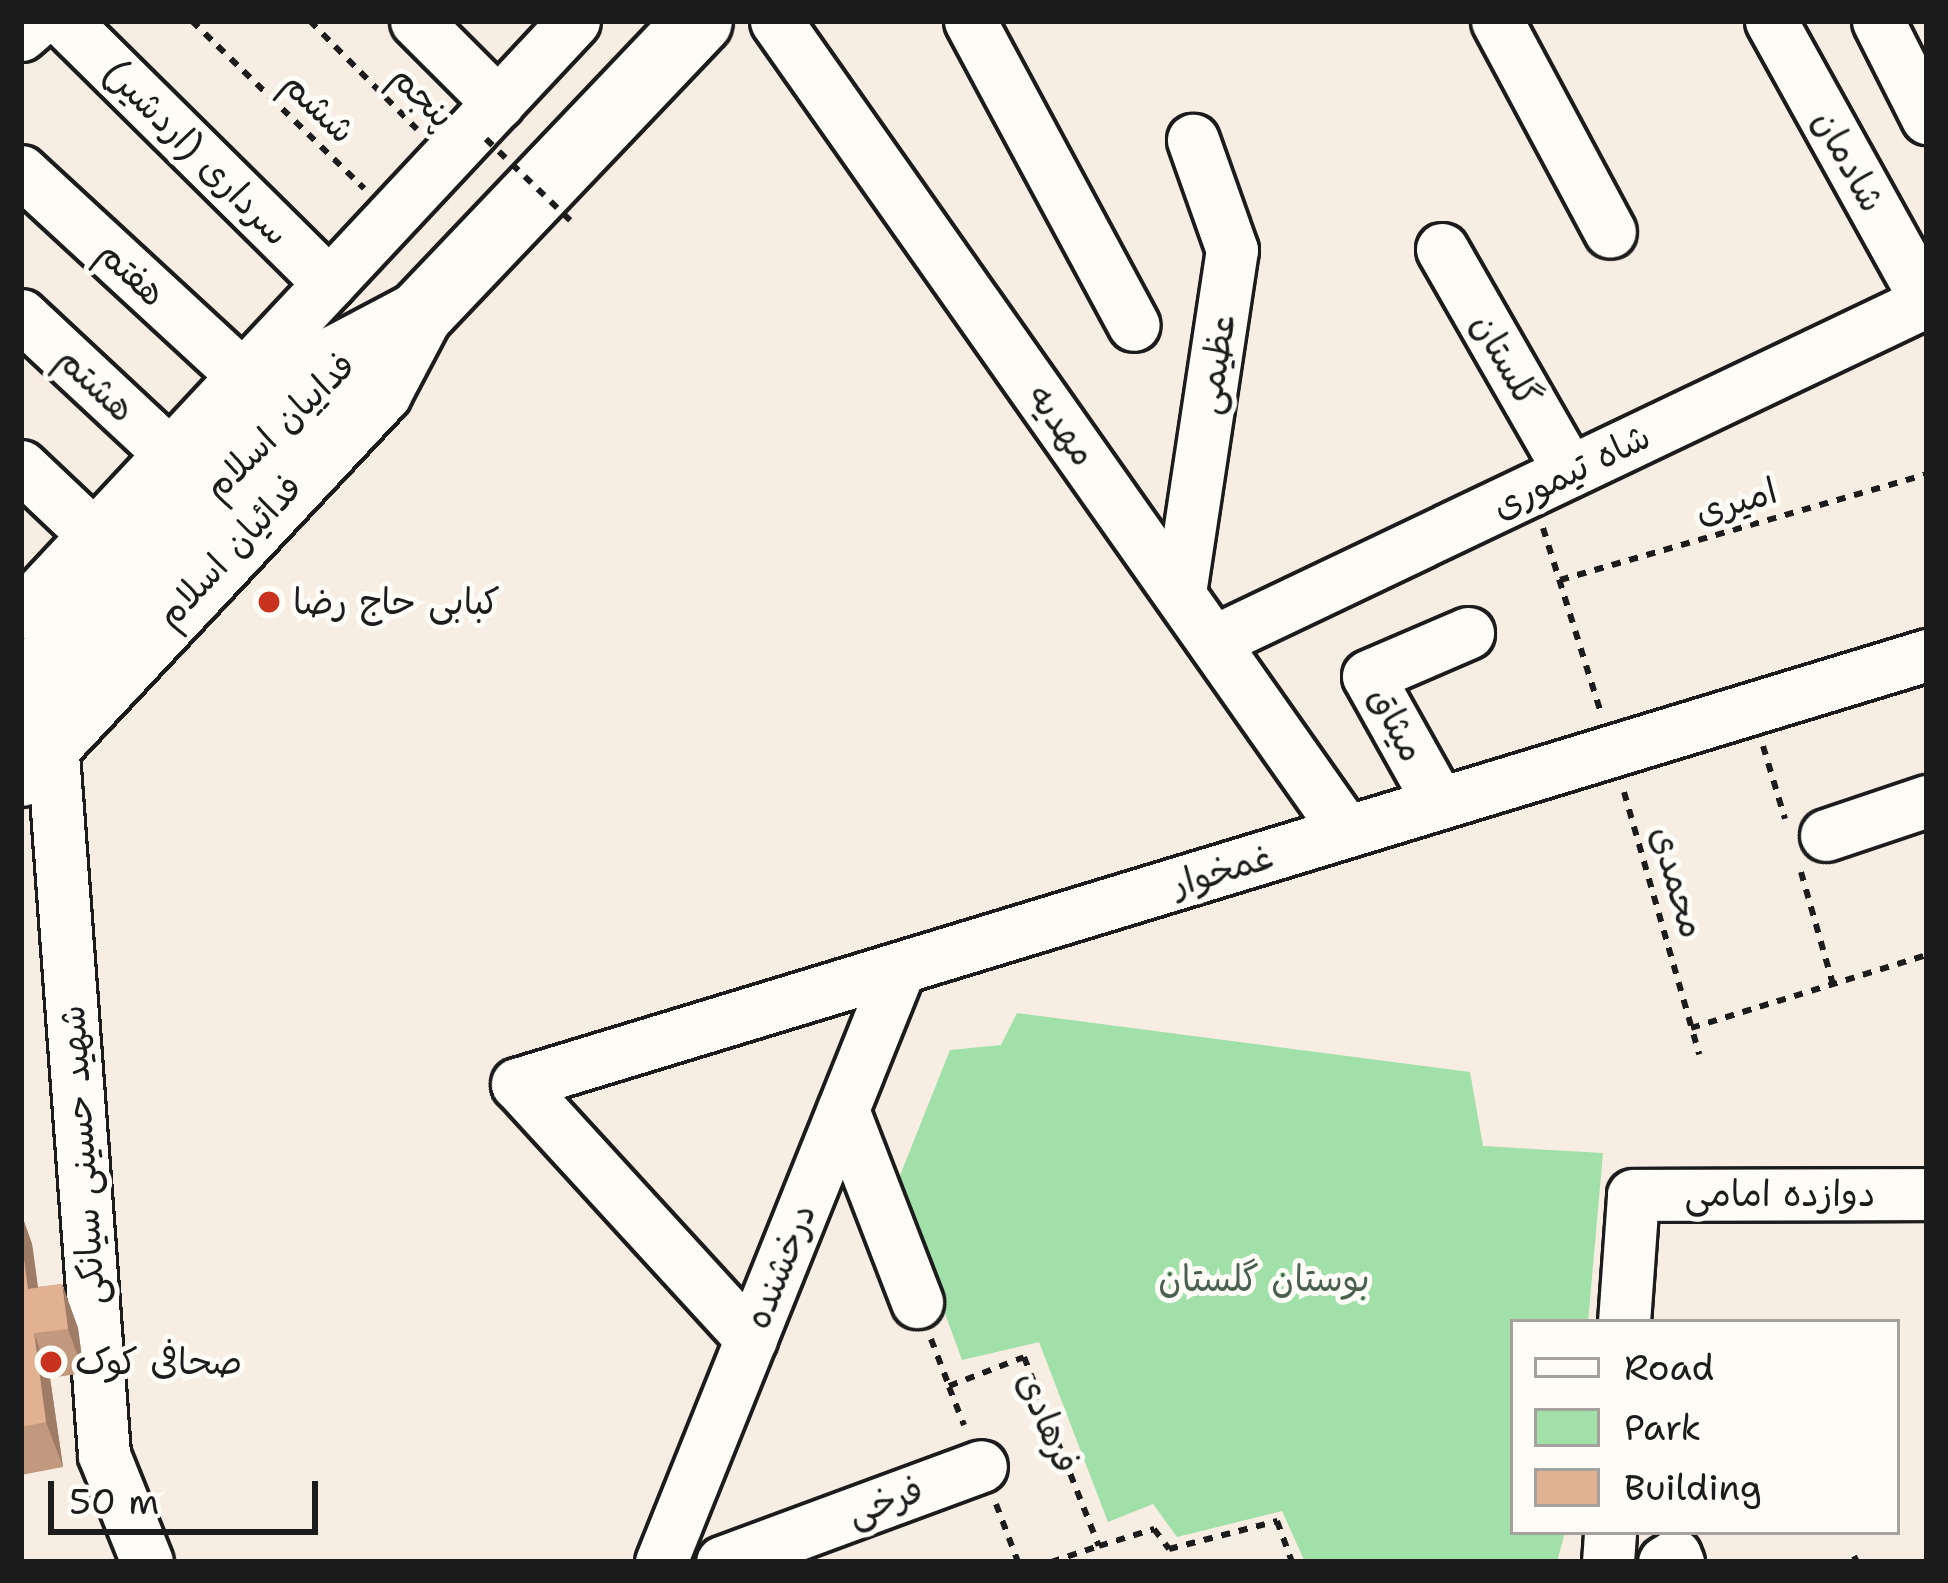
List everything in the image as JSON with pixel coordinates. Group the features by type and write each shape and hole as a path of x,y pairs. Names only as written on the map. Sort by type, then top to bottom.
{"main road":[{"name":"فداییان اسلام","path":"31,735 337,359 419,315 700,21"}],"street":[{"path":"21,35 37,21"},
{"name":"سرداری (اردشیر)","path":"64,21 329,283"},
{"path":"416,21 476,134"},
{"path":"21,613 329,283 476,134 574,21"},
{"name":"مهدیه","path":"776,21 1346,831"},
{"path":"970,21 1134,325"},
{"path":"1497,21 1610,232"},
{"name":"شادمان","path":"1771,21 1927,301"},
{"path":"1878,21 1927,118"},
{"name":"عظیمی","path":"1180,593 1232,250 1193,140"},
{"name":"هفتم","path":"21,171 243,376"},
{"name":"گلستان","path":"1442,249 1550,480"},
{"name":"شاه تیموری","path":"1214,641 1927,301"},
{"name":"هشتم","path":"21,315 170,454"},
{"path":"21,466 94,535"},
{"name":"میثاق","path":"1439,803 1368,676 1468,633"},
{"name":"غمخوار","path":"751,1339 517,1084 1927,655"},
{"name":"شهید حسینی سیانکی","path":"31,735 104,1455 147,1562"},
{"path":"1826,835 1927,801"},
{"name":"درخشنده","path":"675,1551 751,1339 899,970"},
{"path":"843,1110 916,1302"},
{"name":"دوازده امامی","path":"1624,1319 1633,1195 1927,1194"},
{"name":"فرخی","path":"722,1562 981,1466"},
{"path":"1664,1562 1675,1555 1678,1562"}],"path":[{"name":"ششم","path":"192,21 357,182"},
{"name":"پنجم","path":"310,21 476,134 576,226"},
{"name":"امیری","path":"1560,580 1927,474"},
{"name":"محمدی","path":"1550,480 1560,580 1699,1054"},
{"path":"1691,1028 1927,955"},
{"name":"فرهادی","path":"916,1302 949,1386 1024,1357 1099,1546"},
{"path":"1052,1562 1154,1529 1169,1549 1276,1521 1292,1562"}],"green space":[{"name":"بوستان گلستان","path":"1017,1013 1470,1072 1483,1146 1603,1153 1588,1319 1510,1319 1510,1535 1564,1535 1557,1562 1305,1562 1282,1511 1177,1537 1153,1504 1108,1522 1039,1342 962,1360 897,1183 950,1050 1001,1045"}],"building":[{"path":"21,1238 28,1289 62,1284 68,1329 34,1333 46,1422 21,1427"}],"place":[{"name":"کبابی حاج رضا","path":"269,602"},
{"name":"صحافی کوک","path":"51,1362"}]}
